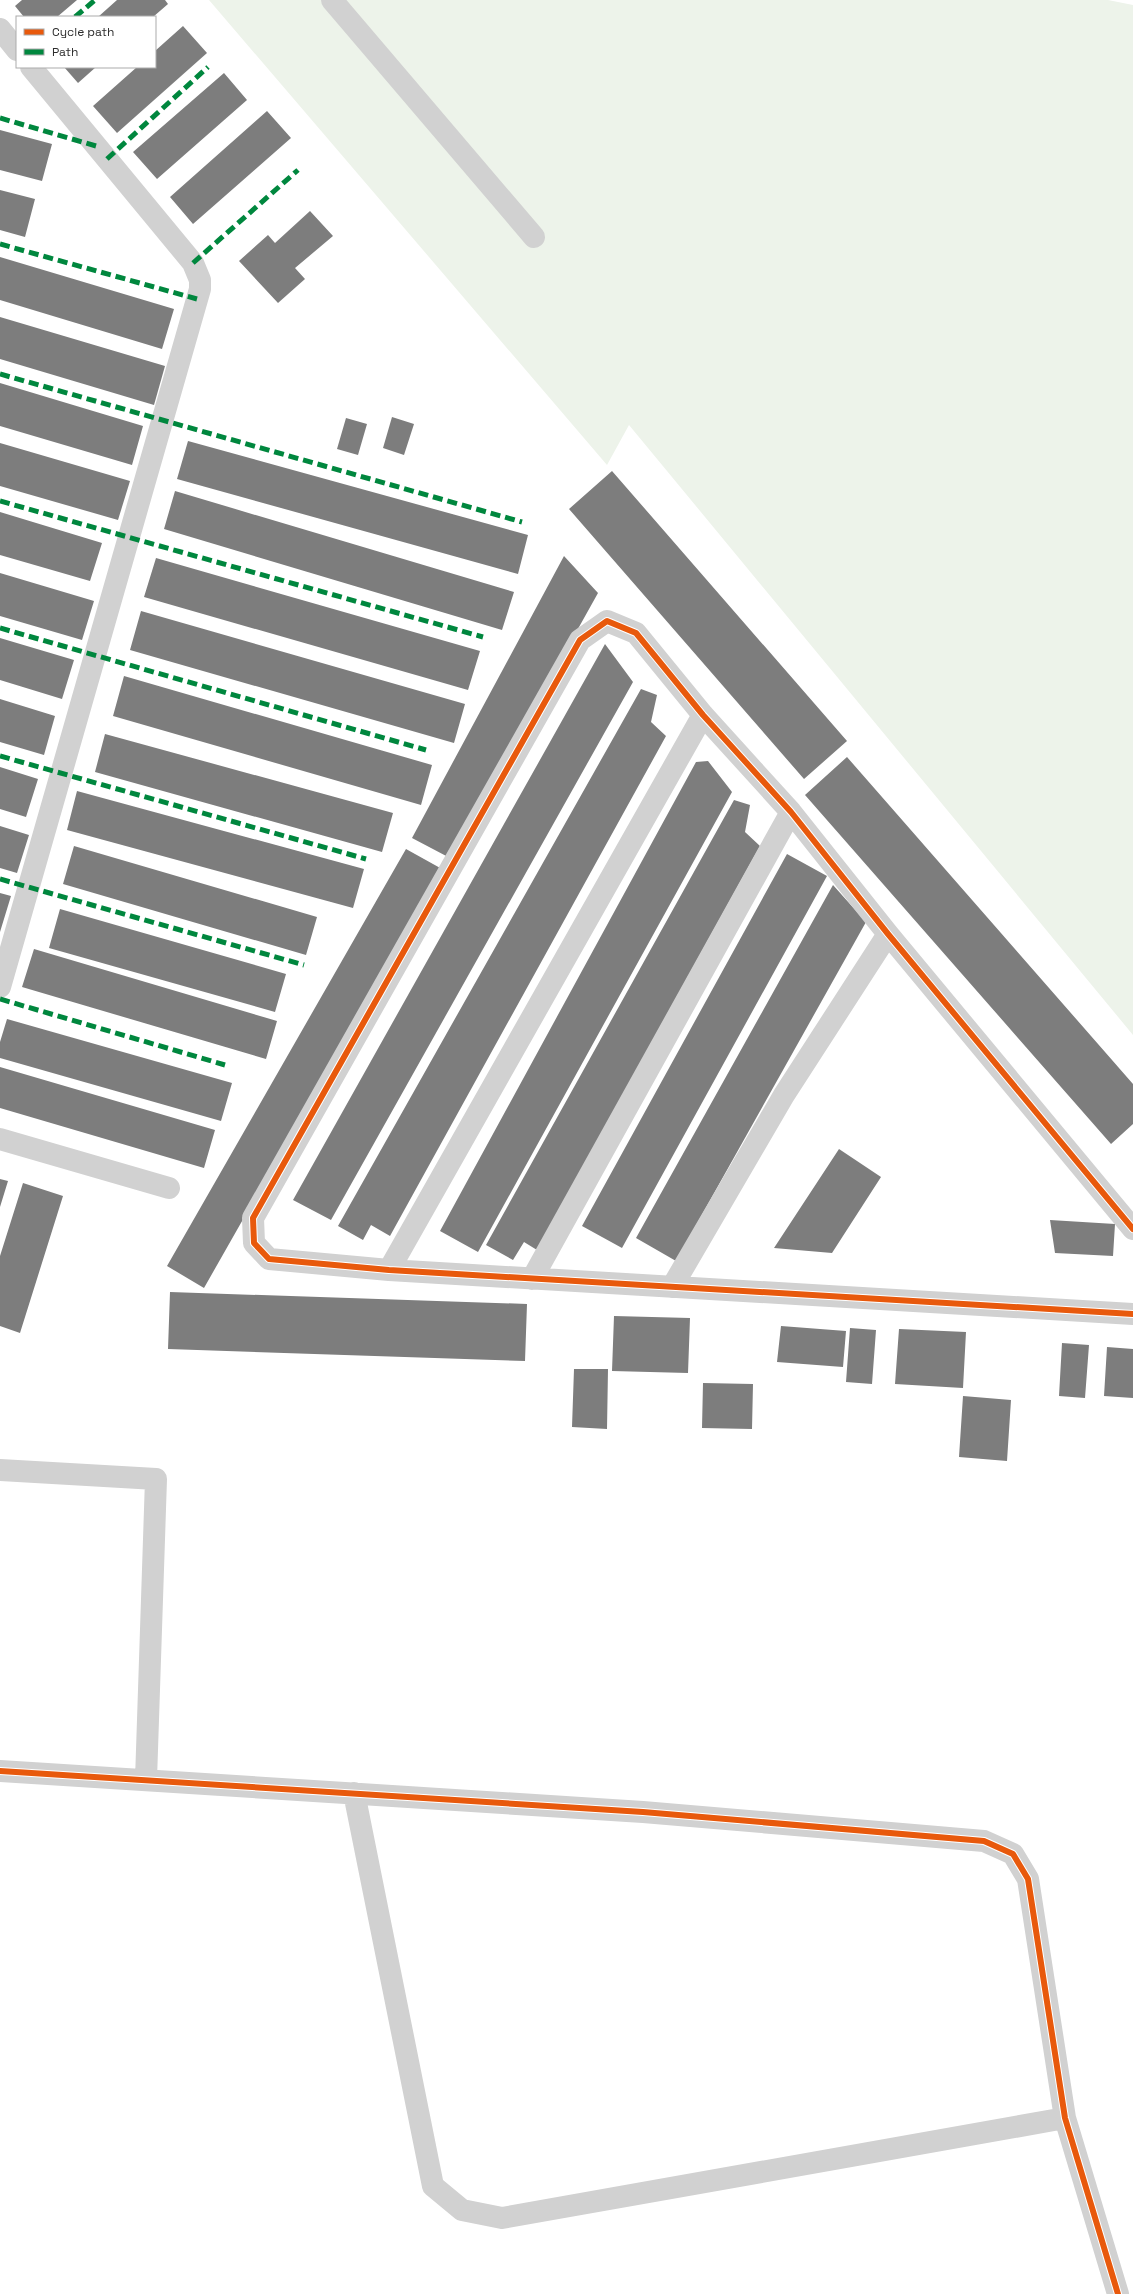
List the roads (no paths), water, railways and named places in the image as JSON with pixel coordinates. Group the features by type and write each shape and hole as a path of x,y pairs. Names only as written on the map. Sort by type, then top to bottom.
{"street":[{"path":"332,0 534,237"},
{"path":"0,29 16,49"},
{"path":"0,987 200,289 200,280 193,263 32,68"},
{"path":"1133,1229 888,934 791,812 703,715 636,633 607,621 580,640 253,1218 254,1243 269,1259 389,1270 1133,1314"},
{"path":"389,1270 703,715"},
{"path":"532,1279 791,812"},
{"path":"672,1287 784,1095 888,934"},
{"path":"0,1139 169,1188"},
{"path":"0,1470 156,1479 146,1780"},
{"path":"0,1771 643,1812 984,1841 1013,1854 1028,1879 1065,2118 1118,2294"},
{"path":"354,1793 433,2186 462,2210 502,2218 1065,2118"}]}
